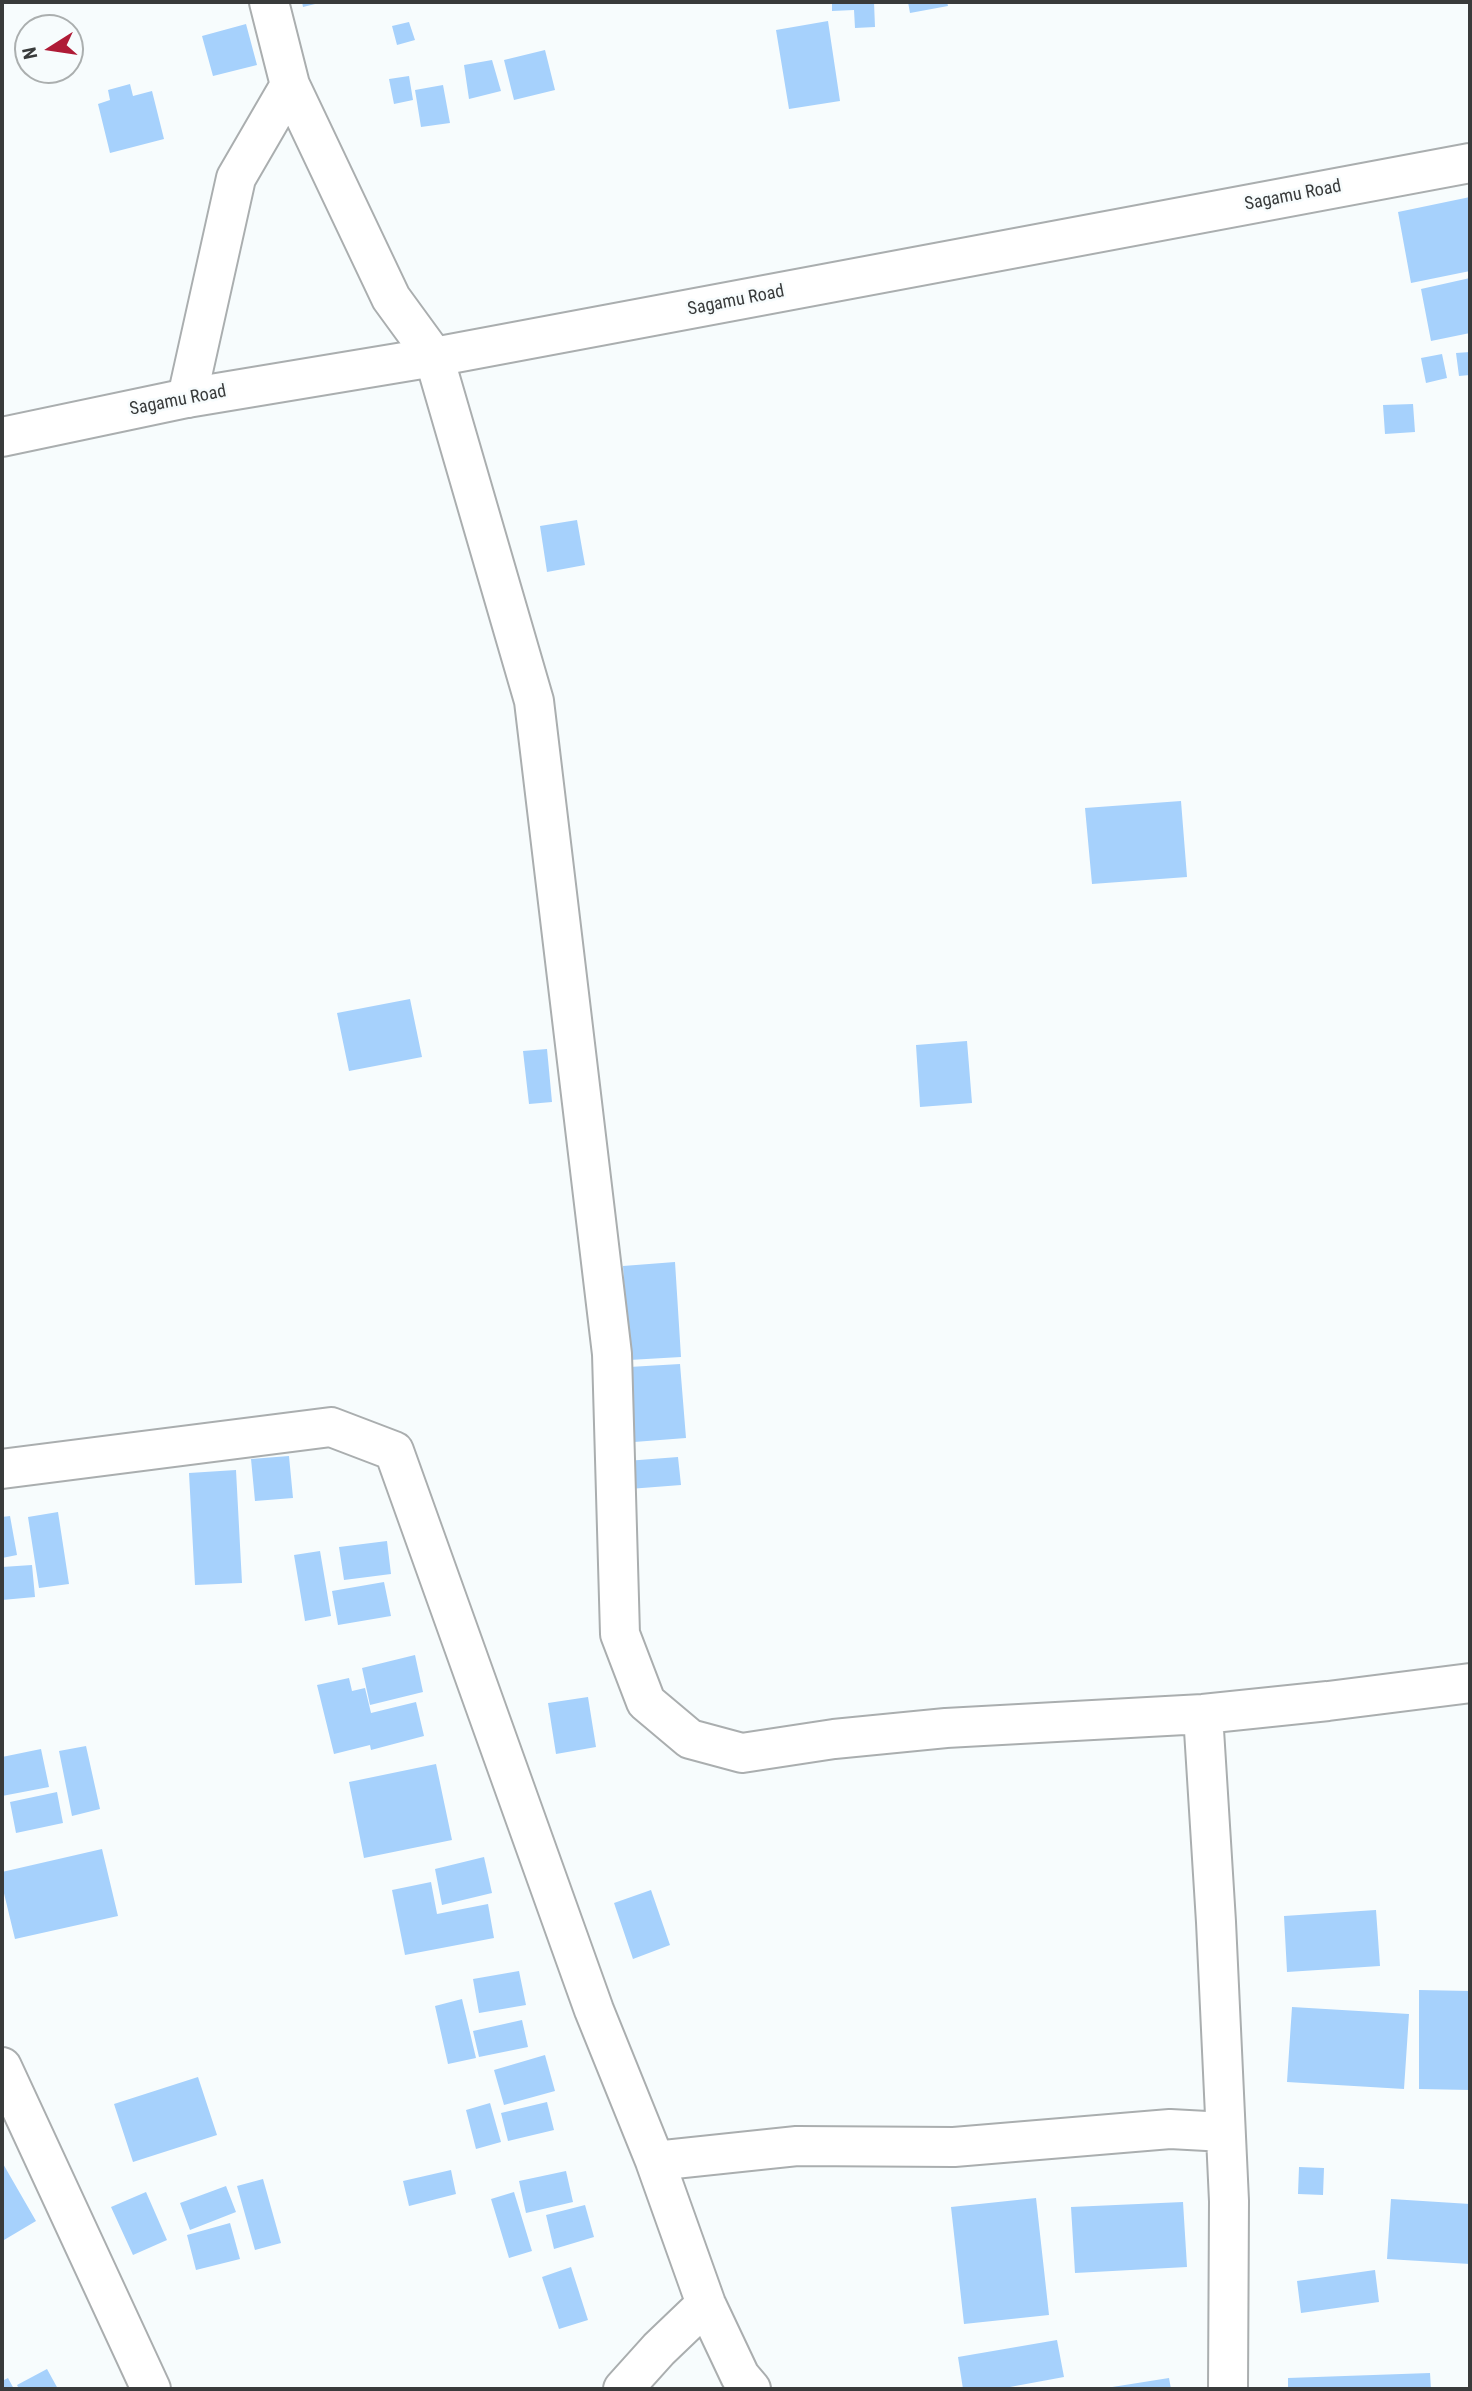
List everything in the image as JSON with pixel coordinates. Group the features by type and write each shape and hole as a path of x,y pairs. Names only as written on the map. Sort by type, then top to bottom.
{"main road":[{"path":"269,2 290,85 391,299 434,358 534,701 612,1354 620,1634 646,1702 690,1739 742,1753 946,1728 1203,1714 1470,1684"},
{"path":"187,398 236,178 290,85"},
{"name":"Sagamu Road","path":"2,437 187,398 434,358 1470,163"},
{"path":"2,1469 331,1427 394,1451 594,2010 655,2161 706,2304 740,2376 751,2389"},
{"path":"1203,1714 1229,2201 1228,2389"},
{"path":"2,2067 151,2389"},
{"path":"655,2161 797,2146 954,2147 1170,2129 1225,2132"},
{"path":"623,2389 659,2349 706,2304"}],"building":[{"path":"302,2 319,2 319,3 303,7"},
{"path":"832,2 874,2 875,27 855,28 854,10 832,11"},
{"path":"908,2 947,2 948,6 910,13"},
{"path":"828,21 840,101 789,109 776,30"},
{"path":"409,22 415,40 397,45 392,26"},
{"path":"246,24 257,65 213,76 202,36"},
{"path":"545,50 555,90 514,100 504,60"},
{"path":"492,60 501,91 469,99 464,65"},
{"path":"409,76 413,100 394,104 389,79"},
{"path":"130,84 133,96 152,91 164,139 110,153 98,104 110,100 108,90"},
{"path":"443,85 450,123 421,127 415,90"},
{"path":"1470,197 1470,271 1411,283 1398,212"},
{"path":"1470,278 1470,333 1431,341 1421,289"},
{"path":"1470,352 1470,375 1459,376 1456,353"},
{"path":"1442,354 1447,378 1426,383 1421,358"},
{"path":"1413,404 1415,432 1385,434 1383,405"},
{"path":"577,520 585,565 547,572 540,526"},
{"path":"1181,801 1187,877 1092,884 1085,808"},
{"path":"410,999 422,1057 349,1071 337,1013"},
{"path":"967,1041 972,1103 920,1107 916,1045"},
{"path":"547,1049 552,1102 529,1104 523,1051"},
{"path":"675,1262 681,1357 629,1360 623,1266"},
{"path":"680,1364 686,1438 634,1442 629,1367"},
{"path":"289,1456 293,1498 255,1501 251,1459"},
{"path":"678,1457 681,1485 629,1489 626,1461"},
{"path":"236,1470 242,1583 195,1585 189,1473"},
{"path":"58,1512 69,1584 39,1588 28,1517"},
{"path":"10,1516 17,1555 2,1558 2,1517"},
{"path":"387,1541 391,1574 344,1580 339,1547"},
{"path":"320,1551 331,1616 305,1621 294,1555"},
{"path":"32,1565 35,1597 2,1600 2,1567"},
{"path":"384,1582 391,1616 338,1625 332,1591"},
{"path":"415,1655 423,1692 370,1705 362,1668"},
{"path":"349,1678 352,1691 365,1688 371,1713 416,1702 424,1736 371,1750 370,1745 334,1754 317,1685"},
{"path":"588,1697 596,1747 556,1754 548,1703"},
{"path":"86,1746 100,1809 72,1816 59,1751"},
{"path":"41,1749 49,1787 2,1796 2,1757"},
{"path":"436,1764 452,1840 364,1858 349,1782"},
{"path":"57,1792 63,1823 16,1833 10,1802"},
{"path":"102,1849 118,1916 15,1939 2,1885 2,1872"},
{"path":"484,1857 492,1893 442,1905 435,1869"},
{"path":"431,1882 437,1914 488,1904 494,1938 405,1955 392,1890"},
{"path":"651,1890 670,1945 633,1959 614,1903"},
{"path":"1376,1910 1380,1966 1287,1972 1284,1916"},
{"path":"519,1971 526,2005 479,2013 473,1979"},
{"path":"1419,1990 1470,1991 1470,2090 1419,2089"},
{"path":"462,1999 476,2058 448,2064 435,2006"},
{"path":"1292,2007 1409,2014 1404,2089 1287,2082"},
{"path":"522,2020 528,2047 479,2057 473,2031"},
{"path":"545,2055 555,2091 504,2105 494,2070"},
{"path":"198,2077 217,2135 133,2162 114,2104"},
{"path":"547,2102 554,2130 508,2141 501,2113"},
{"path":"490,2103 501,2142 476,2149 466,2110"},
{"path":"2,2162 36,2221 4,2240 2,2237"},
{"path":"1299,2167 1324,2168 1323,2195 1298,2194"},
{"path":"451,2170 456,2194 409,2206 403,2181"},
{"path":"566,2171 573,2202 526,2213 519,2181"},
{"path":"263,2179 281,2243 255,2250 237,2186"},
{"path":"226,2186 236,2212 190,2230 180,2203"},
{"path":"146,2192 167,2240 133,2255 111,2207"},
{"path":"514,2192 532,2251 509,2258 491,2199"},
{"path":"1036,2198 1049,2315 964,2324 951,2207"},
{"path":"1391,2199 1470,2204 1470,2264 1387,2259"},
{"path":"1183,2202 1187,2267 1075,2273 1071,2207"},
{"path":"585,2205 594,2237 554,2249 546,2215"},
{"path":"230,2223 240,2259 196,2270 187,2235"},
{"path":"571,2267 588,2320 559,2329 542,2277"},
{"path":"1375,2270 1379,2302 1301,2313 1297,2281"},
{"path":"1057,2340 1064,2377 999,2389 963,2389 958,2357"},
{"path":"47,2369 58,2389 19,2389 17,2385"},
{"path":"1430,2373 1431,2389 1288,2389 1288,2378"},
{"path":"8,2378 14,2389 2,2389 2,2381"},
{"path":"1169,2378 1171,2389 1106,2389 1106,2388"}]}
